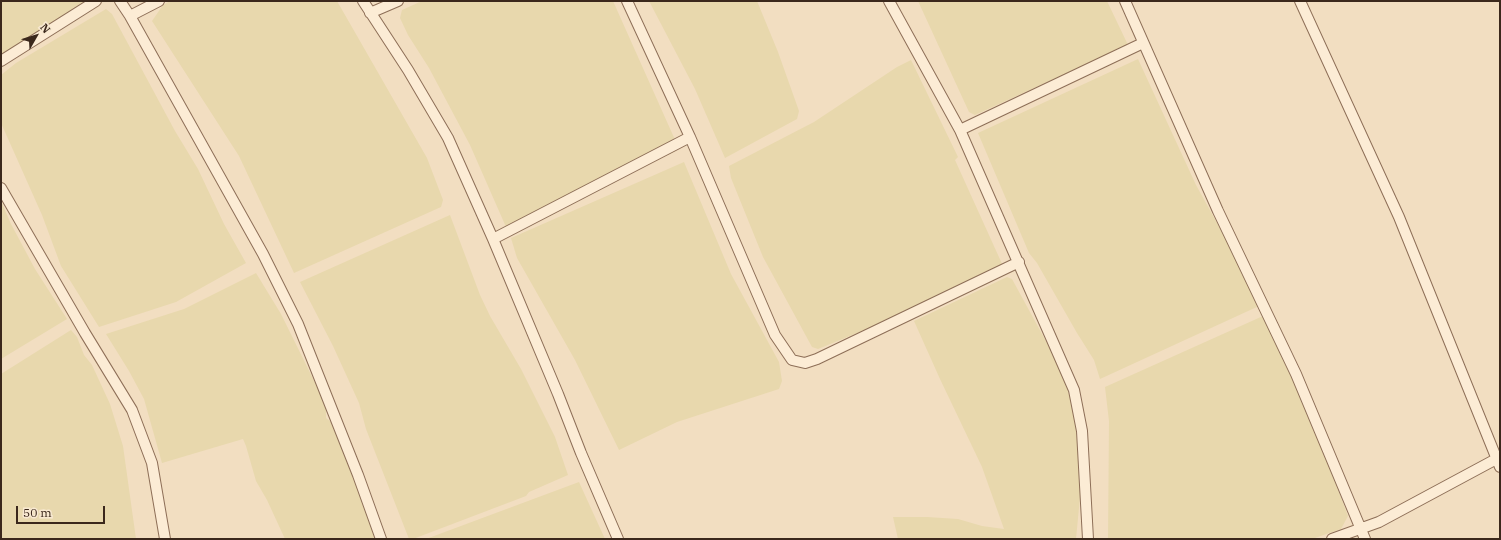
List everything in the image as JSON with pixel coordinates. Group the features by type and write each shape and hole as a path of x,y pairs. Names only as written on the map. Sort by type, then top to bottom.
{"street":[{"path":"1,61 96,1"},
{"path":"120,1 130,16 263,254 295,318 358,475 381,539"},
{"path":"130,16 159,1"},
{"path":"363,1 408,70 448,138 493,238 558,394 584,461 618,539"},
{"path":"370,13 398,1"},
{"path":"627,1 690,137 775,335 792,360 805,363 817,359 1019,262"},
{"path":"889,1 960,130 1071,383 1076,397 1082,431 1088,539"},
{"path":"1125,1 1218,211 1296,374 1365,539"},
{"path":"1300,1 1399,217 1499,461 1397,513 1361,529 1332,539"},
{"path":"960,130 1143,43"},
{"path":"493,238 690,137"},
{"path":"1,188 85,333 132,410 152,463 165,539"}],"shaded area":[{"path":"1,1 95,1 1,61"},
{"path":"170,1 337,1 427,158 443,200 441,207 294,273 239,156 152,21 163,5"},
{"path":"422,1 613,1 676,142 676,151 593,191 506,227 470,145 429,68 408,35 400,18 402,10"},
{"path":"649,1 757,1 778,52 799,111 797,119 725,158 695,89"},
{"path":"918,1 1107,1 1128,45 975,115 969,112"},
{"path":"106,9 112,14 175,131 198,169 224,224 246,263 176,302 99,327 61,266 42,215 1,123 1,75 16,63"},
{"path":"1138,59 1196,185 1256,293 1259,306 1100,379 1094,360 1037,263 1029,253 978,133"},
{"path":"911,60 958,157 955,160 1003,266 909,312 818,349 812,347 763,257 731,178 729,166 814,122 897,67"},
{"path":"684,162 731,274 779,362 782,381 779,389 677,422 619,450 575,360 517,258 511,238"},
{"path":"1,201 11,224 35,269 67,319 1,359"},
{"path":"450,215 480,295 490,316 521,369 555,437 568,475 529,492 526,496 413,539 409,539 366,429 359,403 333,346 300,282"},
{"path":"256,273 281,314 326,405 326,418 331,422 378,539 285,539 267,500 256,481 243,439 162,463 144,399 106,334 184,309"},
{"path":"1007,277 1012,279 1054,356 1066,383 1075,417 1081,487 1076,539 898,539 893,517 958,519 982,526 1004,529 982,467 914,321"},
{"path":"1263,316 1310,416 1348,516 1341,529 1312,539 1108,539 1109,421 1105,387"},
{"path":"71,330 77,337 84,355 92,365 110,404 123,446 136,539 1,539 1,374"},
{"path":"579,482 605,539 426,539"}]}
